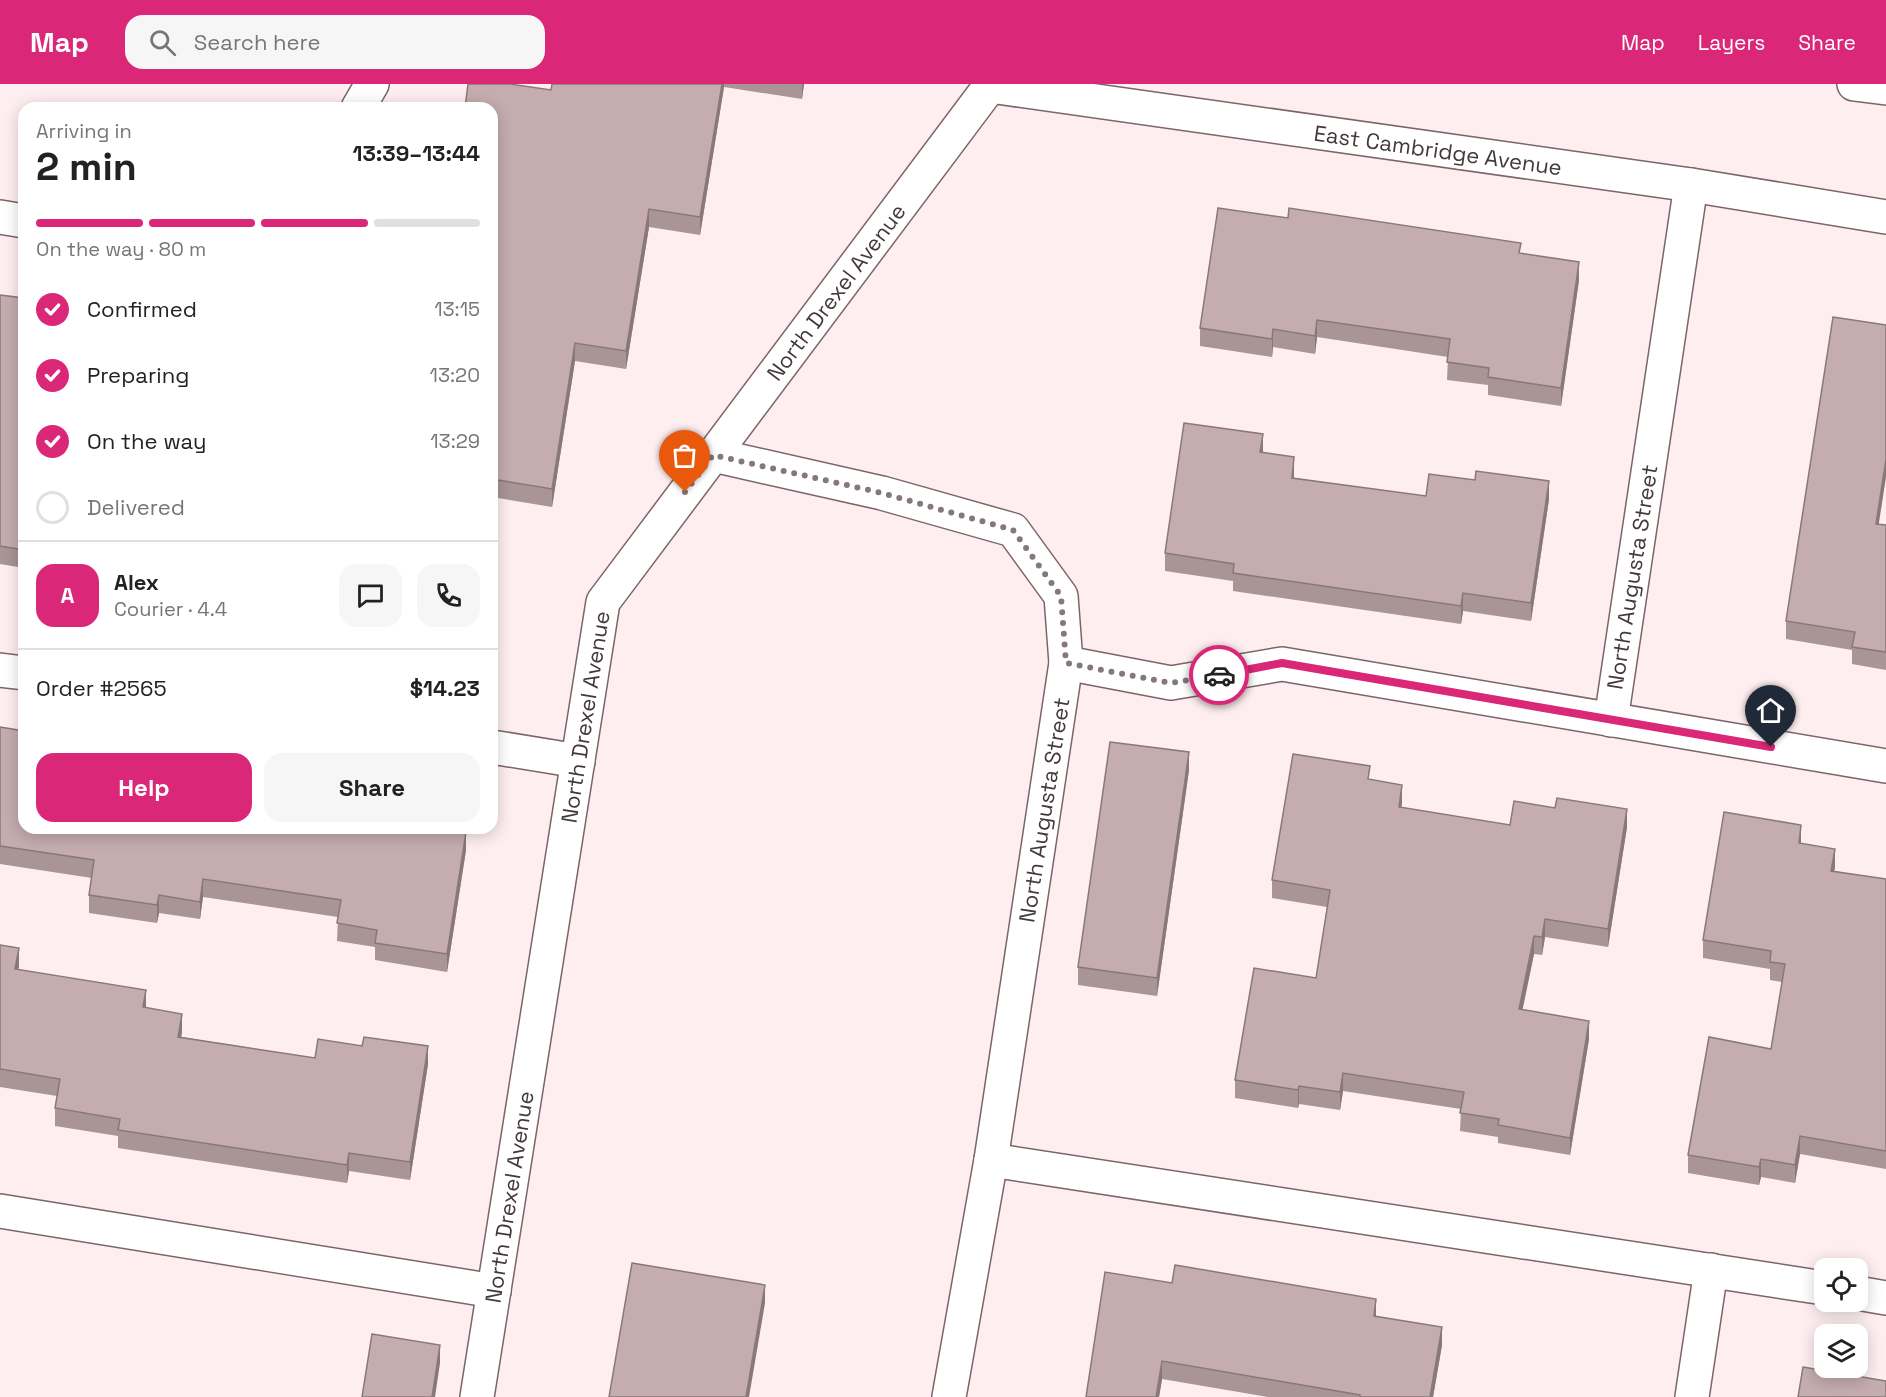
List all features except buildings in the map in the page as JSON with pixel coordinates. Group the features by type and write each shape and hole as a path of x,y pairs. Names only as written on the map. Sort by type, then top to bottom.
{"street":[{"path":"362,102 372,84"},
{"path":"1854,84 1886,88"},
{"name":"East Cambridge Avenue","path":"990,86 1691,185 1886,217"},
{"name":"North Drexel Avenue","path":"477,1397 603,602 990,86"},
{"name":"North Augusta Street","path":"949,1397 991,1160 1066,663 1171,683 1282,663 1611,720 1691,185"},
{"path":"0,217 18,220"},
{"path":"713,455 882,493 1013,530 1061,596 1066,663"},
{"path":"0,670 18,672"},
{"path":"1611,720 1886,765"},
{"path":"498,748 578,761"},
{"path":"991,1160 1814,1286"},
{"path":"0,1210 494,1291"},
{"path":"1692,1397 1711,1270"},
{"path":"1868,1295 1886,1298"}],"way so far":[{"path":"685,492 713,455 882,493 1013,530 1061,596 1066,663 1171,683 1219,675"}],"route":[{"path":"1219,675 1282,663 1771,747"}]}
